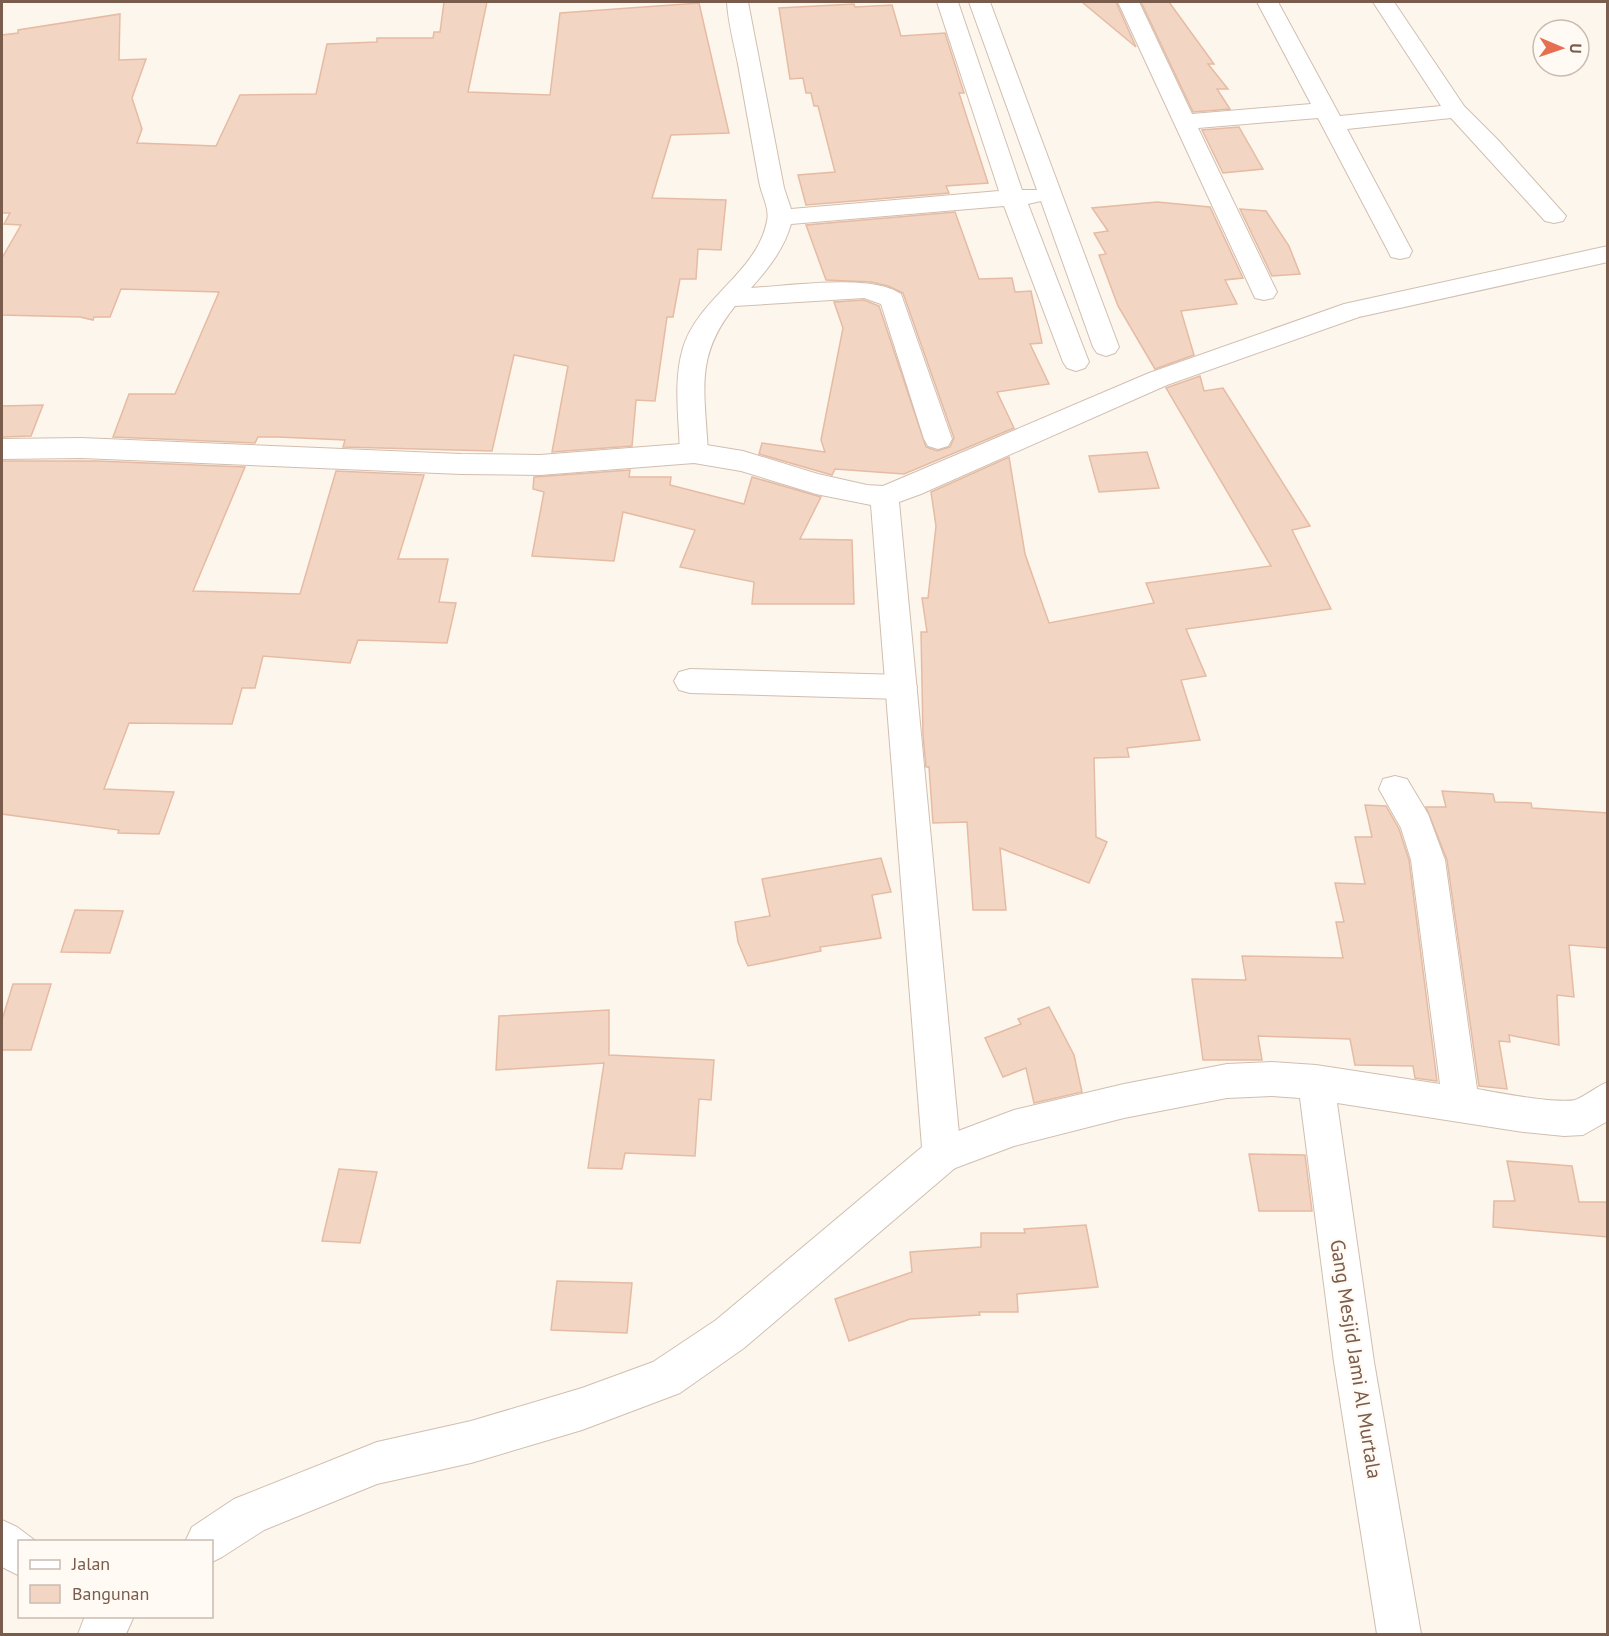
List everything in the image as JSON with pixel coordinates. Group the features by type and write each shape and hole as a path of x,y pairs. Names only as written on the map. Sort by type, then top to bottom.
{"street":[{"path":"694,453 692,381 696,348 712,316 767,251 781,218 772,189 737,2"},
{"path":"946,2 1013,197 1076,362"},
{"path":"981,2 1049,195 1106,347"},
{"path":"1128,2 1264,292"},
{"path":"1268,2 1400,250"},
{"path":"1384,2 1456,111 1554,216"},
{"path":"1184,122 1456,111"},
{"path":"781,218 1049,195"},
{"path":"2,449 81,448 517,465 694,453 743,461 842,491 884,496 911,487 1158,378 1353,310 1606,257"},
{"path":"727,298 864,290 885,295 892,300 938,439"},
{"path":"884,496 942,1155"},
{"path":"690,681 901,687"},
{"path":"1395,789 1416,824 1428,860 1461,1105"},
{"path":"210,1540 249,1514 377,1462 471,1442 560,1416 665,1378 730,1334 942,1155 1014,1128 1125,1101 1227,1081 1272,1079 1316,1082 1523,1114 1583,1117 1608,1099"},
{"name":"Gang Mesjid Jami Al Murtala","path":"1316,1082 1354,1362 1399,1635"},
{"path":"2,1542 18,1553"},
{"path":"100,1635 111,1618"}],"building":[{"path":"444,2 487,2 468,92 550,95 560,13 699,3 729,133 671,135 652,198 726,200 721,250 698,249 696,279 680,279 673,317 667,317 655,401 636,400 632,446 552,452 568,366 514,355 492,451 343,447 345,440 278,437 258,437 255,443 113,437 129,394 175,394 219,292 121,289 110,317 94,317 93,320 80,317 2,315 2,258 21,225 4,224 10,213 2,213 2,35 18,33 18,30 120,14 119,60 146,59 132,98 142,129 137,143 216,146 240,95 316,94 327,44 377,42 377,38 433,38 434,32 440,32"},
{"path":"1082,2 1116,2 1136,47"},
{"path":"1141,2 1169,2 1214,64 1208,64 1228,89 1217,89 1230,109 1193,112"},
{"path":"854,4 855,7 892,5 901,36 945,33 964,93 959,93 988,183 946,186 949,193 806,205 798,175 835,172 818,106 814,106 811,93 806,93 803,78 790,79 779,8"},
{"path":"1239,127 1263,169 1223,173 1202,130"},
{"path":"1157,202 1210,207 1243,278 1225,280 1237,304 1181,311 1194,355 1155,369 1118,306 1099,255 1106,254 1094,233 1108,231 1092,208"},
{"path":"1240,209 1266,211 1289,246 1300,274 1272,276"},
{"path":"955,212 979,279 1012,278 1015,292 1031,291 1042,343 1030,344 1049,384 997,392 1014,428 904,474 835,469 832,475 759,454 762,443 825,452 821,440 843,328 834,302 864,300 879,306 926,447 937,451 950,447 954,438 903,293 871,282 826,280 806,225"},
{"path":"1200,376 1204,391 1223,388 1310,526 1292,530 1331,609 1186,629 1206,676 1181,680 1200,740 1127,748 1129,757 1094,758 1096,837 1107,842 1089,883 1000,848 1006,910 973,910 967,822 933,823 929,767 926,767 923,735 921,632 927,632 922,598 928,598 936,526 931,492 1009,457 1025,554 1049,623 1154,603 1146,583 1271,566 1166,388"},
{"path":"43,405 31,436 2,437 2,406"},
{"path":"1147,452 1159,488 1099,492 1089,456"},
{"path":"2,461 97,461 245,467 193,591 300,594 336,471 424,475 398,559 448,559 439,602 456,603 447,643 358,640 350,663 263,656 255,688 242,688 232,724 129,723 104,789 174,792 159,834 118,833 119,830 2,814"},
{"path":"630,470 629,477 671,477 670,485 744,504 752,477 821,497 800,539 852,540 854,604 752,604 754,582 680,567 695,530 623,512 614,561 532,556 544,492 533,489 534,477"},
{"path":"1442,791 1493,794 1495,802 1531,803 1532,808 1608,813 1608,948 1569,945 1574,997 1557,995 1559,1045 1509,1035 1510,1042 1499,1041 1507,1089 1479,1086 1447,860 1426,807 1446,807"},
{"path":"1365,805 1386,806 1399,829 1409,860 1437,1081 1415,1078 1413,1066 1355,1065 1350,1039 1258,1036 1262,1060 1203,1060 1192,979 1246,980 1242,956 1343,958 1336,922 1344,922 1335,883 1365,884 1355,837 1372,837"},
{"path":"881,858 891,892 872,895 881,938 820,947 821,951 748,966 738,942 735,922 770,916 762,879"},
{"path":"75,910 123,911 110,953 61,952"},
{"path":"13,984 51,984 31,1050 2,1050 2,1020"},
{"path":"1049,1007 1074,1055 1082,1092 1034,1103 1026,1068 1003,1077 985,1038 1021,1024 1018,1019"},
{"path":"609,1010 609,1055 714,1060 711,1100 699,1099 695,1156 625,1153 622,1169 588,1168 604,1063 496,1070 499,1016"},
{"path":"1249,1154 1305,1155 1312,1211 1259,1211"},
{"path":"1507,1161 1572,1166 1579,1202 1608,1202 1608,1237 1493,1227 1494,1201 1515,1201"},
{"path":"339,1169 377,1172 360,1243 322,1241"},
{"path":"1086,1225 1098,1287 1017,1294 1018,1312 979,1312 980,1315 910,1319 849,1341 835,1299 912,1272 910,1252 981,1247 981,1233 1025,1233 1024,1229"},
{"path":"557,1281 632,1283 627,1333 551,1330"}]}
